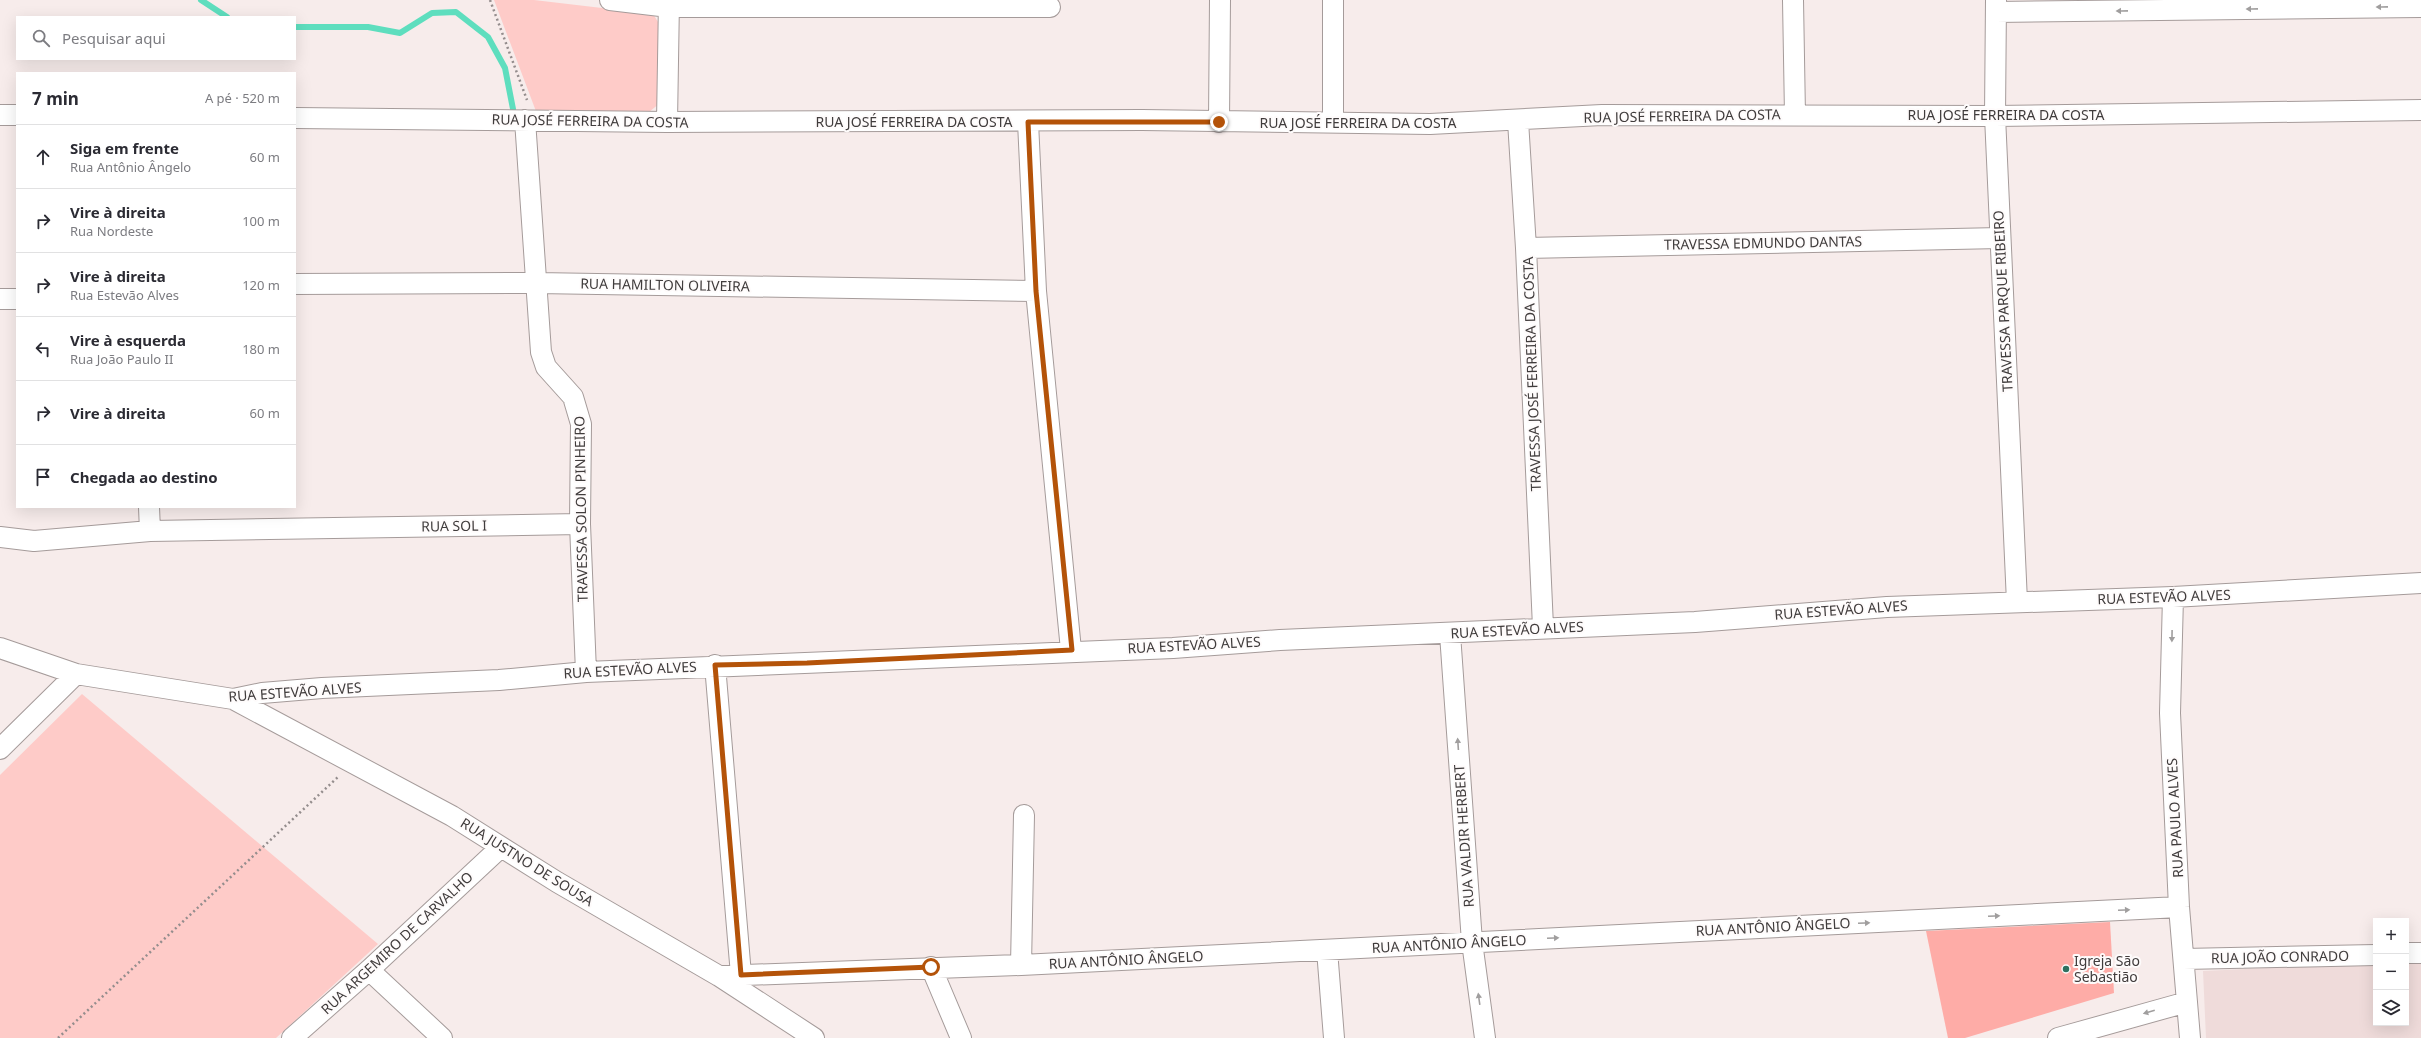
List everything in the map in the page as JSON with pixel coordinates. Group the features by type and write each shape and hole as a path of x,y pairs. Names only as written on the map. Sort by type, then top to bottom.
{"street":[{"path":"610,0 669,4 1050,7"},
{"path":"1219,122 1220,0"},
{"path":"1333,0 1333,122"},
{"path":"1793,0 1795,115"},
{"path":"667,122 669,4"},
{"path":"1996,6 2421,7"},
{"name":"TRAVESSA PARQUE RIBEIRO","path":"1996,6 1995,116 2017,602"},
{"name":"RUA JOSÉ FERREIRA DA COSTA","path":"296,118 667,122 1333,122 1430,124 1518,121 1602,115 1995,116 2421,110"},
{"path":"0,114 16,115"},
{"name":"TRAVESSA SOLON PINHEIRO","path":"530,120 541,352 546,367 573,396 582,424 580,524 586,672"},
{"name":"TRAVESSA JOSÉ FERREIRA DA COSTA","path":"1518,121 1526,248 1543,627"},
{"path":"1028,122 1036,291 1072,650"},
{"name":"TRAVESSA EDMUNDO DANTAS","path":"1526,248 2000,238"},
{"name":"RUA HAMILTON OLIVEIRA","path":"296,284 537,283 1036,291"},
{"path":"0,299 16,299"},
{"path":"149,508 150,531"},
{"name":"RUA SOL I","path":"0,537 34,541 150,531 580,524"},
{"name":"RUA ESTEVÃO ALVES","path":"0,648 76,674 233,699 262,693 322,688 499,680 586,672 715,665 807,663 1072,650 1173,648 1280,640 1450,634 1543,627 1695,622 1792,612 2173,597 2421,583"},
{"name":"RUA PAULO ALVES","path":"2173,597 2170,713 2179,908 2190,1038"},
{"name":"RUA VALDIR HERBERT","path":"1450,634 1472,942 1485,1038"},
{"path":"715,665 741,975"},
{"path":"0,749 76,674"},
{"name":"RUA JUSTNO DE SOUSA","path":"233,699 452,816 557,882 719,976 814,1038"},
{"path":"1021,965 1024,816"},
{"name":"RUA ARGEMIRO DE CARVALHO","path":"292,1038 369,970 501,847"},
{"name":"RUA ANTÔNIO ÂNGELO","path":"719,976 931,967 1021,965 2179,908"},
{"path":"1327,950 1334,1038"},
{"path":"2409,953 2421,952"},
{"name":"RUA JOÃO CONRADO","path":"2184,959 2373,954"},
{"path":"931,967 961,1038"},
{"path":"369,970 442,1038"},
{"path":"2058,1038 2187,1002"}],"path":[{"path":"490,0 530,120"},
{"path":"58,1038 353,763"}],"shaded area":[{"path":"494,0 534,0 653,14 660,25 660,103 643,117 537,114"},
{"path":"82,694 378,944 276,1038 0,1038 0,775"},
{"path":"2409,962 2421,962 2421,1038 2206,1038 2203,971 2373,963 2373,1026 2409,1026"}],"building":[{"path":"2110,922 2114,993 1965,1038 1948,1038 1926,931"}],"waterway":[{"path":"201,0 225,16"},
{"path":"296,27 368,27 400,33 432,13 456,12 488,37 505,68 513,109"}],"place":[{"name":"Igreja São Sebastião","path":"2066,969"}],"route":[{"path":"931,967 741,975 715,665 807,663 1072,650 1036,291 1028,122 1142,120 1219,122"}]}
